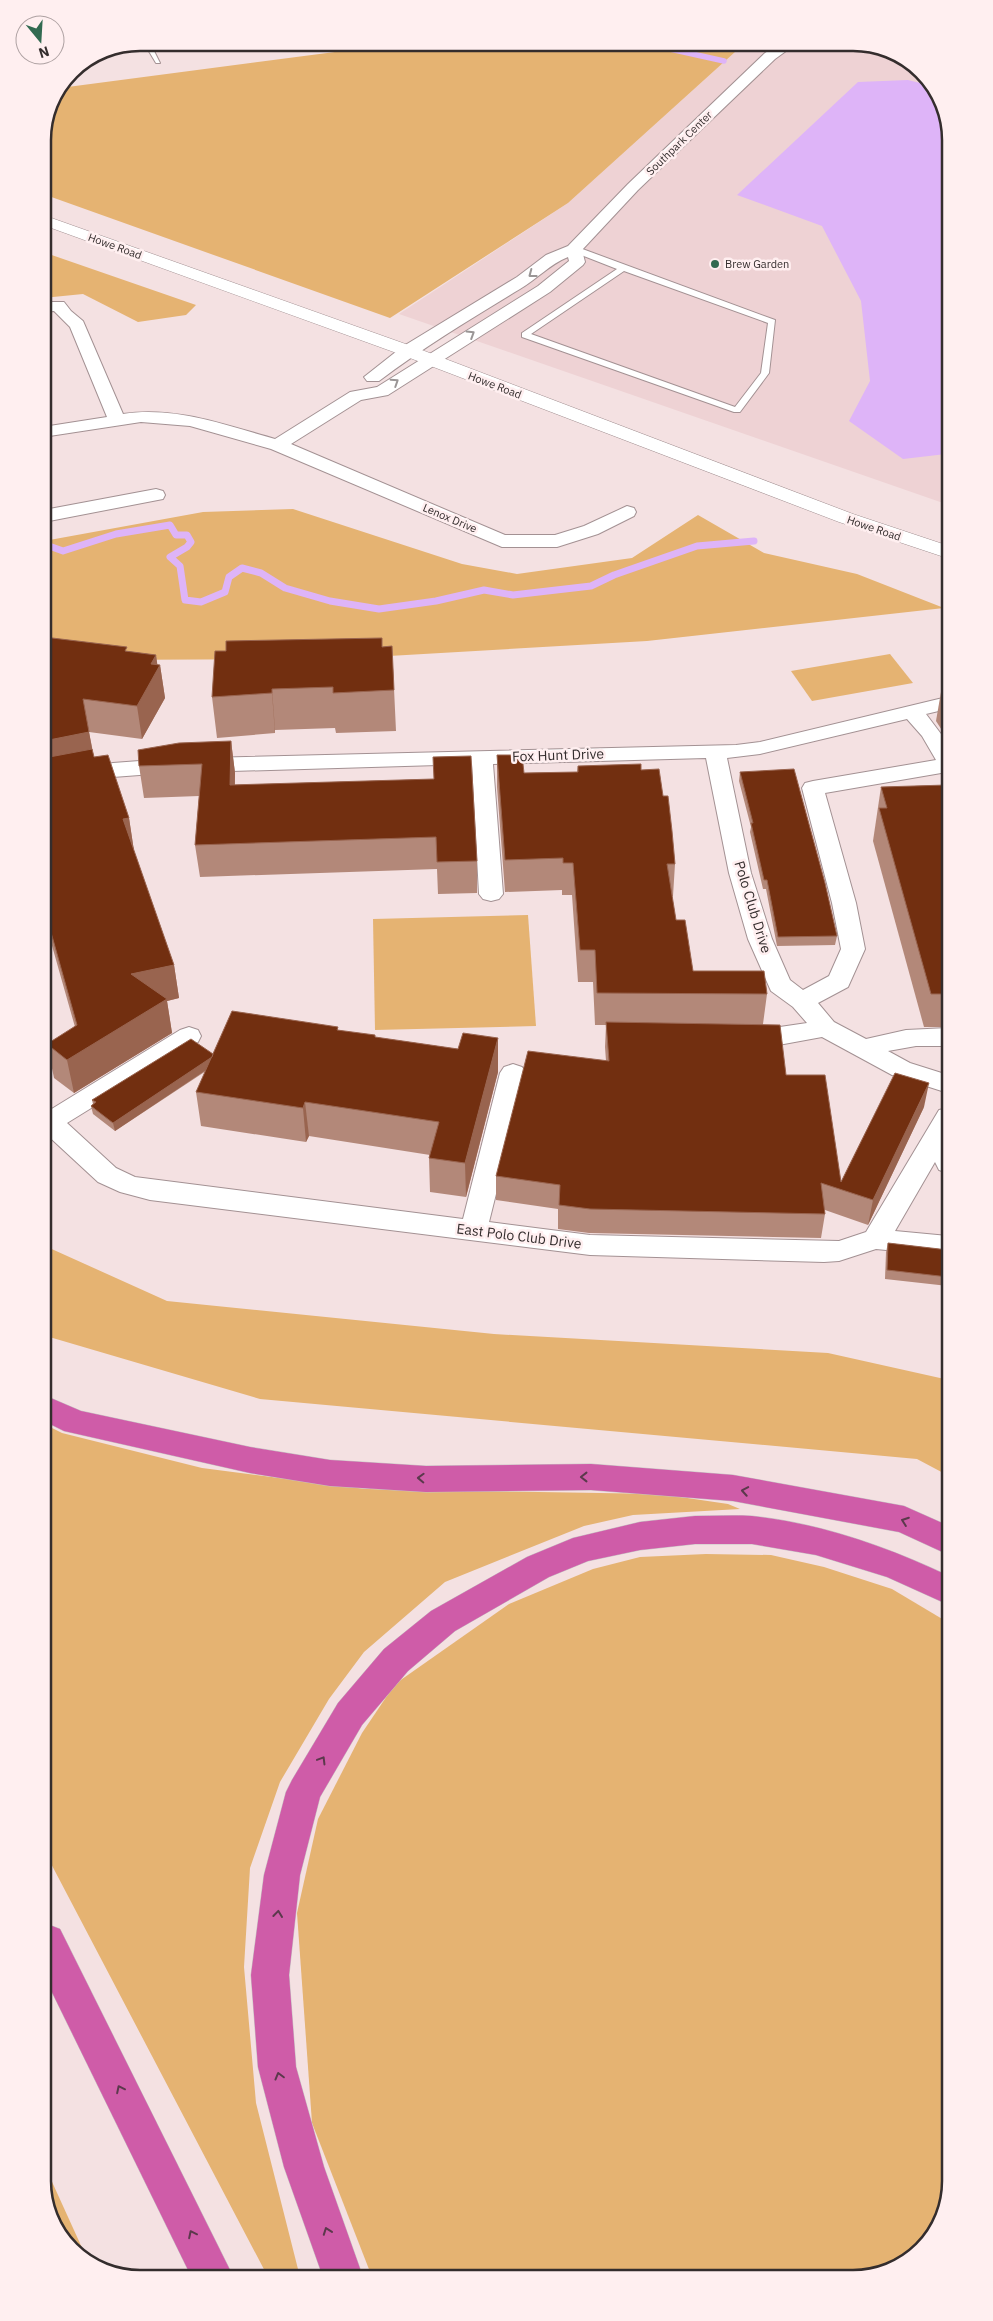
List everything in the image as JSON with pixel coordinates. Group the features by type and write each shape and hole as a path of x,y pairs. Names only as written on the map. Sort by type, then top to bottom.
{"highway":[{"path":"51,1410 75,1422 250,1460 330,1473 426,1478 591,1477 733,1488 904,1519 942,1538"},
{"path":"341,2270 304,2167 277,2066 270,1975 282,1875 304,1792 350,1714 396,1660 443,1621 538,1567 584,1548 640,1536 695,1530 752,1530 816,1541 896,1566 942,1588"},
{"path":"51,1950 210,2270"}],"street":[{"name":"Southpark Center","path":"408,351 523,280 552,258 574,249 645,176 770,56 778,51"},
{"name":"Howe Road","path":"51,223 408,351 846,518 942,551"},
{"name":"Southpark Center","path":"429,360 561,277 577,262 574,249"},
{"path":"51,306 58,305 65,315 77,325 117,420"},
{"path":"356,396 362,385 408,351"},
{"path":"277,445 356,396 382,390 429,360"},
{"name":"Lenox Drive","path":"51,431 141,417 191,421 277,445 502,541 557,541 591,530 627,512"},
{"path":"51,515 156,494"},
{"name":"Fox Hunt Drive","path":"51,781 113,770 166,766 714,751 760,748 942,704"},
{"path":"912,711 930,733 942,752"},
{"name":"Polo Club Drive","path":"714,751 740,873 760,939 780,985 802,1001 825,1028 901,1069 942,1082"},
{"path":"482,757 491,894"},
{"path":"802,1001 839,981 853,949 844,903 813,788 942,766"},
{"path":"723,1037 773,1037 825,1028"},
{"path":"51,1118 189,1036"},
{"path":"865,1048 893,1039 942,1037"},
{"path":"474,1230 513,1072"},
{"name":"East Polo Club Drive","path":"51,1123 107,1175 129,1186 178,1194 590,1245 814,1252 839,1251 876,1239"},
{"path":"942,1128 876,1239 942,1245"}],"lane":[{"path":"152,51 158,62"},
{"path":"574,249 622,268 657,283 772,322 765,373 737,410 525,335 622,268"}],"shaded area":[{"path":"343,51 736,51 568,203 390,318 51,197 51,134 58,106 69,87"},
{"path":"736,51 859,51 892,60 916,77 933,101 940,123 942,140 942,503 399,314 568,203"},
{"path":"908,80 921,83 933,101 940,123 942,140 942,454 903,459 849,421 870,381 861,301 822,226 737,195 858,82"},
{"path":"51,255 196,305 186,315 138,322 83,294 51,297"},
{"path":"293,509 462,564 517,574 632,558 698,515 764,553 857,574 942,608 647,641 337,659 85,660 51,658 51,540 203,512"},
{"path":"890,654 913,683 812,701 791,671"},
{"path":"528,915 536,1026 375,1030 373,919"},
{"path":"51,1249 167,1301 494,1334 828,1353 942,1378 942,1472 917,1459 260,1399 51,1337"},
{"path":"51,1428 62,1433 202,1468 366,1489 660,1494 728,1504 740,1509 633,1515 584,1526 445,1582 364,1652 329,1699 280,1782 250,1868 244,1967 256,2103 298,2270 264,2270 51,1864"},
{"path":"706,1554 771,1555 824,1567 892,1589 942,1619 942,2181 940,2198 933,2220 916,2244 902,2255 881,2265 859,2270 369,2270 312,2123 297,1913 318,1819 362,1733 395,1684 509,1604 593,1569 640,1557"},
{"path":"51,2180 82,2248 77,2244 60,2220 53,2198"}],"building":[{"path":"51,638 127,647 125,651 156,655 151,664 160,665 137,706 83,699 89,732 51,740"},
{"path":"382,638 382,647 392,646 394,690 333,693 333,687 272,689 272,693 212,697 215,651 226,651 226,641"},
{"path":"231,741 230,785 434,779 433,757 471,756 477,861 437,862 436,837 195,845 202,764 139,766 138,750 179,743"},
{"path":"92,749 94,757 108,755 129,818 123,819 174,965 131,974 167,999 67,1060 51,1047 51,1041 77,1025 51,932 51,757"},
{"path":"497,755 522,755 524,773 578,772 578,766 641,764 641,770 659,769 663,796 668,796 672,831 675,864 667,864 676,920 685,920 693,971 764,971 767,994 597,993 595,950 580,950 573,863 563,863 563,858 505,860"},
{"path":"794,769 825,883 837,936 778,937 767,880 764,880 751,823 753,823 740,772"},
{"path":"942,785 942,994 931,994 879,808 887,808 881,787"},
{"path":"232,1011 338,1027 337,1030 375,1035 375,1037 458,1049 463,1033 498,1038 465,1163 429,1158 439,1122 305,1102 303,1108 196,1092"},
{"path":"606,1022 780,1025 786,1075 825,1075 841,1182 895,1073 929,1083 873,1200 821,1183 825,1214 590,1209 559,1205 560,1185 496,1176 528,1051 609,1061"},
{"path":"191,1039 213,1054 212,1057 113,1123 91,1106 96,1102 92,1100"},
{"path":"888,1243 942,1249 942,1276 887,1270"}],"waterway":[{"path":"679,51 724,61"},
{"path":"51,547 63,551 116,534 170,525 176,535 187,535 191,542 187,547 170,557 180,566 185,600 201,602 225,592 229,577 242,568 261,573 285,588 330,601 379,609 436,601 484,590 513,595 591,586 614,575 697,546 754,541"}],"place":[{"name":"Brew Garden","path":"715,264"}]}
